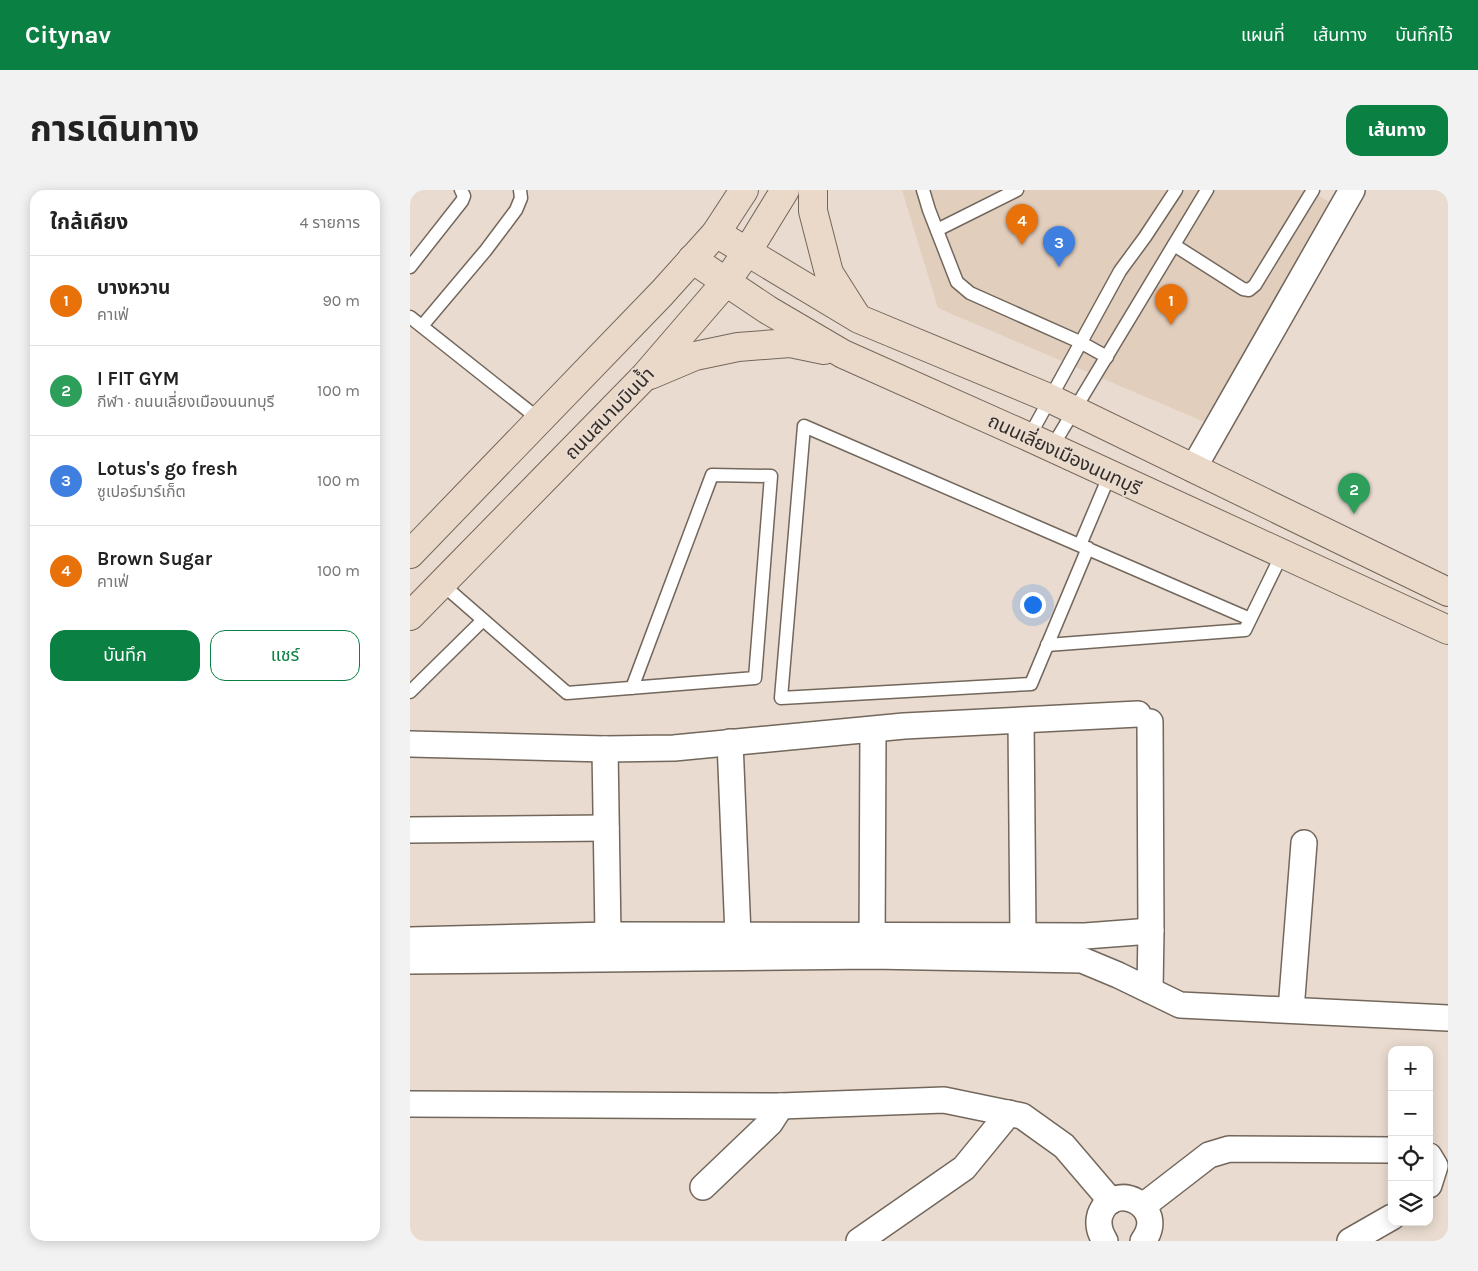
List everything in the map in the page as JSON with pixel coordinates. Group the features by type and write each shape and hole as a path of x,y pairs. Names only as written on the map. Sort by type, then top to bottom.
{"main road":[{"path":"410,554 540,420 716,233 744,190"},
{"name":"ถนนสนามบินน้ำ","path":"410,616 645,376 726,282 785,190"},
{"path":"813,190 814,211 829,273 859,319"},
{"path":"716,233 859,319 1049,398 1448,592"},
{"name":"ถนนเลี่ยงเมืองนนทบุรี","path":"692,259 768,310 842,354 1040,442 1448,630"},
{"path":"645,376 695,356 738,347 790,343 842,354"}],"street":[{"path":"1193,469 1352,190"},
{"path":"410,744 605,749 674,748 904,726 1144,718 1152,931 1150,990"},
{"path":"1021,721 1023,935"},
{"path":"873,730 873,946"},
{"path":"730,742 738,935"},
{"path":"605,749 608,935"},
{"path":"410,830 606,828"},
{"path":"1291,1010 1304,843"},
{"path":"410,940 546,948 873,946 1023,935 1085,936 1152,931"},
{"path":"410,961 546,948 608,935 738,935 1082,960 1180,1005 1448,1018 1448,1007"},
{"path":"1082,960 1085,936"},
{"path":"410,1104 781,1106 944,1100 1022,1116 1064,1146 1111,1201"},
{"path":"703,1187 770,1123 781,1106"},
{"path":"859,1241 964,1168 1008,1113"},
{"path":"1143,1206 1209,1155 1229,1149 1388,1150"},
{"path":"1097,1238 1098,1222 1105,1206 1119,1198 1128,1198 1143,1206 1150,1221 1149,1229 1143,1241"},
{"path":"1350,1241 1388,1219"}],"lane":[{"path":"410,267 462,201 464,196 461,190"},
{"path":"422,326 486,250 516,210 521,198 520,190"},
{"path":"924,190 957,282 970,293 1080,342 1107,357"},
{"path":"937,230 1017,190"},
{"path":"1040,442 1049,398 1120,271 1176,190"},
{"path":"1040,442 1074,411 1207,190"},
{"path":"1174,245 1243,289 1250,290 1255,285 1313,190"},
{"path":"410,317 540,420"},
{"path":"1110,474 1084,546 1047,645 1031,684 780,698 804,426 1084,546 1250,619"},
{"path":"442,584 567,693 632,688 755,678 771,476 712,475 632,688"},
{"path":"1047,645 1245,630 1282,554"},
{"path":"410,692 483,620"}],"shaded area":[{"path":"902,190 1309,190 1342,209 1216,427 938,308"}],"place":[{"name":"Brown Sugar","path":"1022,245"},
{"name":"Lotus's go fresh","path":"1059,267"},
{"name":"บางหวาน","path":"1171,325"},
{"name":"I FIT GYM","path":"1354,514"}]}
